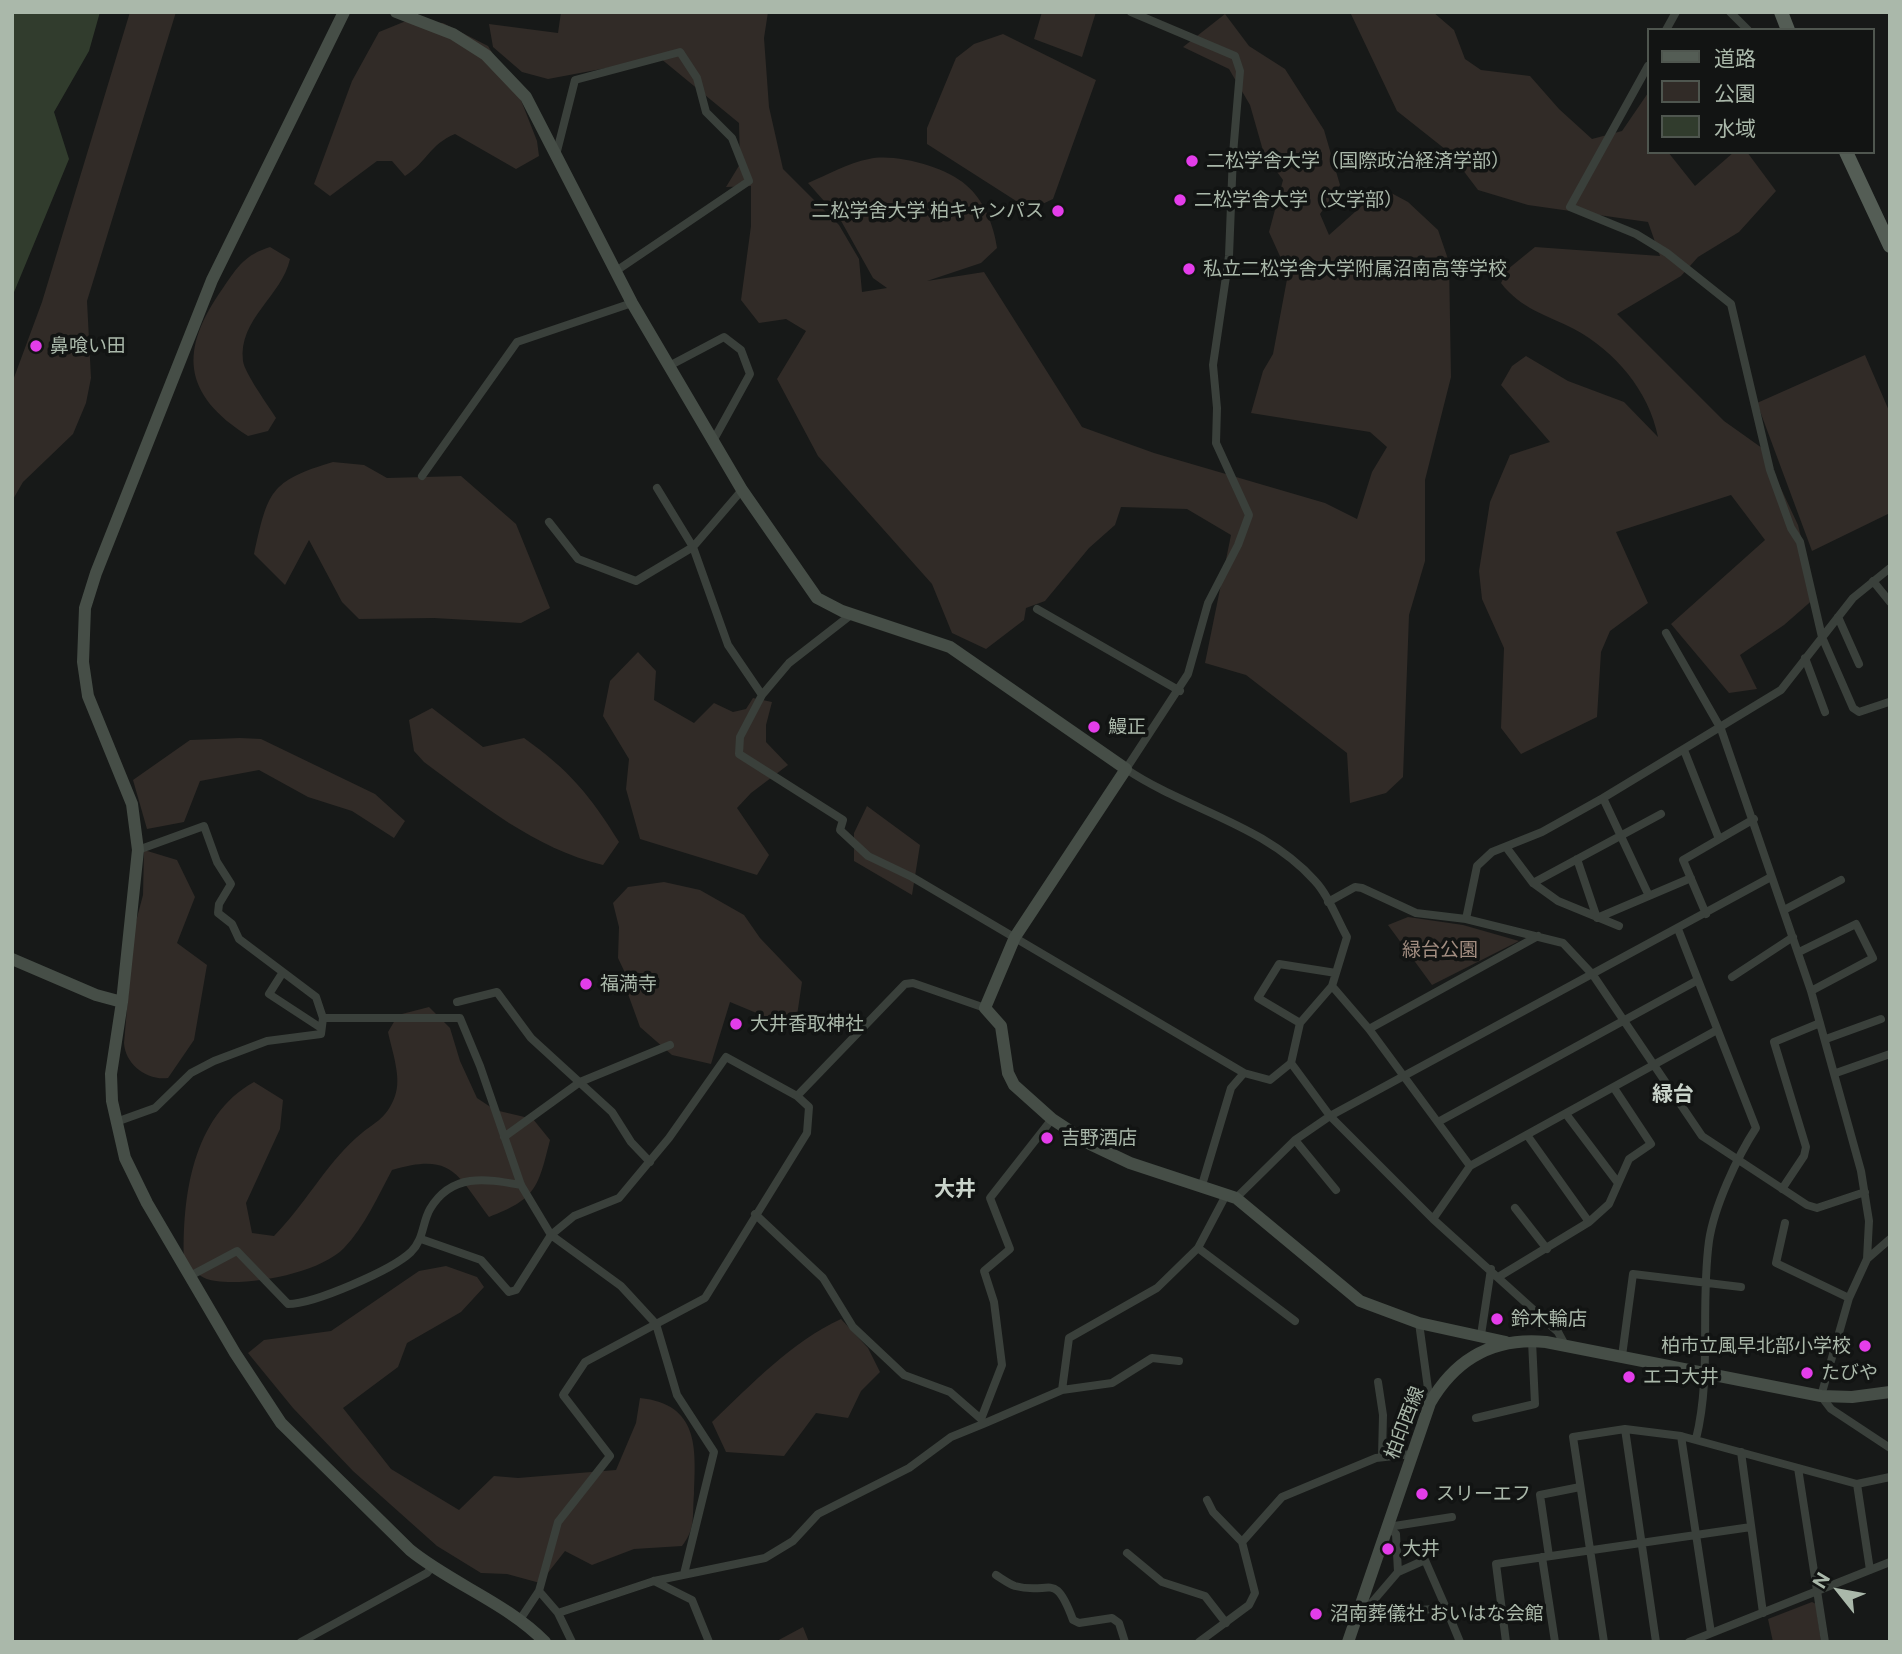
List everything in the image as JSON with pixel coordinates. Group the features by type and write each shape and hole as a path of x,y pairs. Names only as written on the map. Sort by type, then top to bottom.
{"main road":[{"path":"1847,154 1890,246"}],"street":[{"path":"344,12 212,280 96,573 85,608 82,645 88,696 129,794 138,850 122,1002 111,1074 116,1122 125,1158 135,1181 281,1423 410,1550 432,1567 519,1621 545,1642"},
{"path":"396,12 453,34 486,55 526,97 632,303 742,490 817,598 852,614 950,647 1126,769 1270,843 1316,881 1347,937 1332,986 1300,1023 1291,1063 1270,1080 1244,1073 912,877 868,856 840,830 843,820 739,754 740,737 762,695 789,663 852,614"},
{"path":"985,1008 1015,937 1180,691 1188,674 1208,603 1238,545 1249,515 1216,443 1217,408 1213,365 1229,256 1240,71 1235,57 1131,12"},
{"path":"1667,28 1676,12"},
{"path":"1730,12 1746,28"},
{"path":"556,155 575,80 680,52 697,78 706,112 732,138 749,181 616,271"},
{"path":"1646,70 1570,207 1636,234 1667,253 1731,304 1770,470 1791,528 1800,542 1822,637 1853,708 1859,712 1889,702"},
{"path":"422,476 517,342 632,303"},
{"path":"669,366 724,337 741,351 750,374 713,441"},
{"path":"657,488 693,547 728,645 762,695"},
{"path":"549,522 578,559 636,581 693,547 742,490"},
{"path":"1466,919 1477,866 1492,852 1542,832 1603,798 1721,729 1780,690 1853,598 1890,568"},
{"path":"1873,581 1890,602"},
{"path":"1037,610 1180,691"},
{"path":"1838,617 1859,664"},
{"path":"1667,634 1721,729 1754,819 1836,1073 1865,1192 1869,1222 1867,1259 1849,1298 1821,1396 1831,1409 1890,1448"},
{"path":"1805,658 1825,712"},
{"path":"1684,750 1719,839"},
{"path":"1603,798 1649,896"},
{"path":"1533,883 1661,814"},
{"path":"1706,914 1683,860 1754,819"},
{"path":"116,1122 155,1108 191,1073 214,1061 267,1041 321,1034 323,1018 316,998 239,939 232,924 218,913 219,904 231,884 217,862 204,826 138,850"},
{"path":"1506,847 1533,883 1558,901 1619,926"},
{"path":"1577,859 1597,918"},
{"path":"1062,1390 1069,1338 1157,1288 1198,1248 1231,1197 1295,1140 1330,1116 1405,1078 1772,877"},
{"path":"1597,918 1691,878"},
{"path":"1784,910 1842,880"},
{"path":"1328,902 1355,887 1362,888 1416,913 1466,919 1563,943 1593,975 1702,1136 1782,1189 1817,1208 1865,1192"},
{"path":"1798,952 1856,924 1873,958 1811,991"},
{"path":"1678,929 1756,1128 1737,1158 1709,1240 1703,1410 1696,1439"},
{"path":"1368,1029 1538,936"},
{"path":"1732,977 1793,937"},
{"path":"12,959 96,995 122,1002"},
{"path":"1300,1023 1258,998 1279,964 1336,973"},
{"path":"283,972 269,994 321,1028"},
{"path":"1437,1122 1698,979"},
{"path":"797,1096 905,984 913,983 985,1008 1001,1027 1008,1073 1014,1085 1052,1119 1090,1144 1130,1163 1202,1185 1231,1197 1360,1301 1419,1323 1506,1342"},
{"path":"1332,986 1368,1029 1470,1166"},
{"path":"457,1002 497,992 531,1038 612,1112 631,1142 650,1162"},
{"path":"323,1018 460,1018 521,1185 551,1235 621,1286 656,1324 677,1395 714,1452 684,1574"},
{"path":"1826,1040 1881,1019"},
{"path":"1782,1189 1804,1156 1806,1147 1774,1042 1821,1023"},
{"path":"1433,1219 1470,1166 1717,1030"},
{"path":"504,1137 580,1083 670,1045"},
{"path":"1836,1073 1890,1054"},
{"path":"421,1239 481,1260 509,1292 516,1290 551,1235 574,1216 619,1198 650,1162 726,1057 797,1096 808,1107 807,1133 705,1298 585,1362 563,1395 610,1456 558,1522 539,1591 519,1621"},
{"path":"1291,1063 1330,1116 1433,1219 1500,1276 1558,1332 1564,1345"},
{"path":"1202,1185 1231,1088 1244,1073"},
{"path":"1500,1276 1589,1222 1609,1203 1629,1159 1651,1144 1614,1088"},
{"path":"1566,1114 1618,1183"},
{"path":"982,1421 1002,1365 994,1302 984,1271 1010,1249 990,1198 1052,1119"},
{"path":"1527,1135 1589,1222"},
{"path":"1295,1140 1336,1189"},
{"path":"190,1276 237,1251 288,1304 304,1304 344,1289 409,1254 421,1239 430,1209 450,1188 476,1177 521,1185"},
{"path":"1515,1208 1546,1249"},
{"path":"755,1214 823,1278 853,1327 904,1375 950,1392 982,1421"},
{"path":"1785,1223 1776,1263 1849,1298"},
{"path":"1867,1259 1890,1239"},
{"path":"1198,1248 1294,1321"},
{"path":"1481,1335 1491,1269"},
{"path":"1622,1356 1633,1274 1741,1287"},
{"path":"1419,1323 1430,1403"},
{"path":"1476,1418 1535,1404 1532,1340"},
{"name":"柏印西線","path":"1348,1642 1364,1613 1388,1527 1430,1403 1456,1367 1480,1352 1506,1342 1532,1340 1821,1396 1852,1397 1890,1392"},
{"path":"558,1612 654,1581 765,1558 793,1541 818,1514 909,1468 951,1437 982,1421 1062,1390 1112,1384 1152,1358 1179,1361"},
{"path":"1378,1382 1383,1415 1382,1457"},
{"path":"1625,1429 1656,1642"},
{"path":"1604,1642 1573,1437 1625,1429 1681,1436 1857,1484 1890,1477"},
{"path":"1681,1436 1711,1633"},
{"path":"1741,1452 1763,1613"},
{"path":"1242,1542 1282,1497 1382,1457 1412,1454"},
{"path":"1798,1468 1825,1642"},
{"path":"1857,1484 1870,1570"},
{"path":"1555,1642 1540,1495 1580,1488"},
{"path":"1199,1642 1249,1605 1255,1593 1242,1542 1213,1512 1207,1500"},
{"path":"1388,1527 1452,1517"},
{"path":"1388,1527 1396,1534 1398,1572"},
{"path":"1506,1642 1496,1564 1751,1527"},
{"path":"1127,1553 1163,1582 1205,1595 1226,1623"},
{"path":"1364,1613 1398,1572 1424,1560 1460,1642"},
{"path":"1689,1642 1890,1562"},
{"path":"301,1642 428,1573 432,1567"},
{"path":"996,1575 1015,1586 1049,1586 1064,1596 1073,1620 1079,1623 1112,1618 1119,1623 1125,1642"},
{"path":"654,1581 692,1600 709,1642"},
{"path":"539,1591 558,1612 572,1642"},
{"path":"1364,1613 1446,1608"}],"green space":[{"path":"130,12 176,12 87,301 91,378 86,403 73,434 23,482 12,501 12,383 42,302"},
{"path":"561,12 768,12 764,38 769,107 783,169 839,225 859,259 862,292 887,288 873,278 840,219 808,183 853,163 880,158 906,160 946,172 966,185 978,198 991,222 997,248 981,263 927,281 984,272 1082,427 1154,453 1325,503 1357,519 1372,472 1387,447 1370,432 1251,413 1263,371 1273,354 1288,274 1269,232 1283,180 1264,154 1250,105 1229,69 1183,47 1225,14 1249,46 1285,69 1324,130 1340,185 1320,214 1329,235 1382,188 1408,202 1438,230 1449,262 1451,377 1425,480 1425,561 1409,615 1403,777 1386,793 1350,803 1347,753 1246,675 1205,663 1231,535 1187,509 1121,507 1115,525 1089,548 1045,601 1026,608 1024,620 986,649 952,633 932,584 818,456 777,379 806,331 786,319 759,323 741,300 751,226 751,186 726,187 740,164 739,123 660,58 548,79 522,72 493,47 489,24 558,33"},
{"path":"1042,12 1096,12 1082,57 1034,39"},
{"path":"1350,12 1433,12 1454,30 1465,59 1481,70 1530,76 1559,109 1592,139 1622,131 1646,96 1646,154 1670,154 1695,186 1732,154 1748,154 1776,191 1739,232 1698,257 1681,276 1617,314 1724,421 1762,448 1798,525 1816,597 1784,625 1740,655 1757,689 1729,693 1671,624 1765,540 1731,495 1616,532 1648,603 1610,631 1601,652 1597,717 1521,754 1501,728 1504,648 1482,599 1479,571 1490,502 1510,455 1550,442 1501,385 1512,366 1526,356 1568,381 1624,402 1658,437 1647,404 1628,374 1616,361 1589,338 1525,305 1501,283 1508,269 1535,247 1660,256 1648,222 1528,205 1478,190 1450,153 1397,111"},
{"path":"406,21 443,23 488,46 519,95 537,141 539,156 516,169 455,134 439,143 405,176 392,161 377,161 330,196 314,184 352,81 379,32"},
{"path":"1003,34 1096,80 1053,199 1034,208 1024,206 927,144 927,128 956,58 974,44"},
{"path":"270,247 290,259 279,285 247,333 243,346 243,361 252,381 276,418 268,431 248,436 210,404 199,387 194,370 194,351 199,331 209,310 233,273 248,258"},
{"path":"1865,355 1890,413 1890,513 1812,551 1757,403"},
{"path":"333,462 364,465 387,478 461,476 516,524 550,608 521,623 434,618 359,619 342,602 309,540 285,585 254,554 268,503 284,483"},
{"path":"638,652 656,671 654,700 694,723 714,703 733,712 746,709 753,698 772,702 766,725 766,742 788,765 751,793 737,808 769,855 757,875 640,839 626,789 629,759 603,716 610,681"},
{"path":"432,708 483,747 524,738 554,761 588,797 619,842 603,865 554,848 531,836 487,809 424,762 414,751 409,720"},
{"path":"261,739 375,794 405,821 394,838 352,811 308,797 259,770 200,781 184,822 147,829 133,780 190,740"},
{"path":"867,806 920,845 912,895 854,861 854,833"},
{"path":"144,850 177,860 195,897 177,943 207,965 194,1040 168,1078 152,1077 138,1070 128,1058 124,1043 134,929 143,895"},
{"path":"664,882 700,890 744,915 760,938 802,982 795,1029 730,1002 711,1064 672,1055 640,1027 628,994 627,977 618,958 619,927 613,903 628,887"},
{"name":"緑台公園","path":"1408,917 1463,925 1519,941 1432,985 1388,925"},
{"path":"429,1007 450,1028 460,1061 477,1098 495,1110 533,1119 550,1140 533,1190 517,1204 489,1217 460,1178 451,1171 428,1164 412,1165 392,1170 352,1239 333,1257 319,1264 284,1276 230,1282 207,1279 187,1265 184,1262 185,1212 195,1161 204,1137 217,1115 233,1097 254,1082 283,1100 280,1129 246,1203 252,1233 274,1236 345,1149 388,1111 395,1096 397,1081 388,1032 398,1015"},
{"path":"446,1266 477,1277 484,1287 461,1312 407,1343 398,1367 343,1408 391,1469 459,1510 494,1476 518,1478 616,1470 636,1423 640,1398 659,1402 674,1409 684,1419 693,1445 695,1477 692,1522 690,1533 682,1546 634,1549 592,1565 565,1551 540,1583 507,1574 481,1573 437,1546 353,1471 293,1408 248,1353 264,1340 331,1331 419,1271"},
{"path":"841,1319 868,1348 880,1372 861,1391 848,1418 816,1413 784,1456 726,1452 712,1422 757,1379 805,1339"},
{"path":"1812,1602 1816,1604 1821,1642 1773,1642 1768,1619"},
{"path":"803,1627 809,1642 775,1642"}],"water":[{"path":"12,12 100,12 89,51 54,112 69,159 12,297"}],"place":[{"name":"二松学舎大学（国際政治経済学部）","path":"1192,161"},
{"name":"二松学舎大学（文学部）","path":"1180,200"},
{"name":"二松学舍大学 柏キャンパス","path":"1058,211"},
{"name":"私立二松学舎大学附属沼南高等学校","path":"1189,269"},
{"name":"鼻喰い田","path":"36,346"},
{"name":"鰻正","path":"1094,727"},
{"name":"福満寺","path":"586,984"},
{"name":"大井香取神社","path":"736,1024"},
{"name":"吉野酒店","path":"1047,1138"},
{"name":"鈴木輪店","path":"1497,1319"},
{"name":"柏市立風早北部小学校","path":"1865,1346"},
{"name":"たびや","path":"1807,1373"},
{"name":"エコ大井","path":"1629,1377"},
{"name":"スリーエフ","path":"1422,1494"},
{"name":"大井","path":"1388,1549"},
{"name":"沼南葬儀社 おいはな会館","path":"1316,1614"}],"district":[{"name":"緑台","path":"1673,1095"},
{"name":"大井","path":"955,1190"}]}
